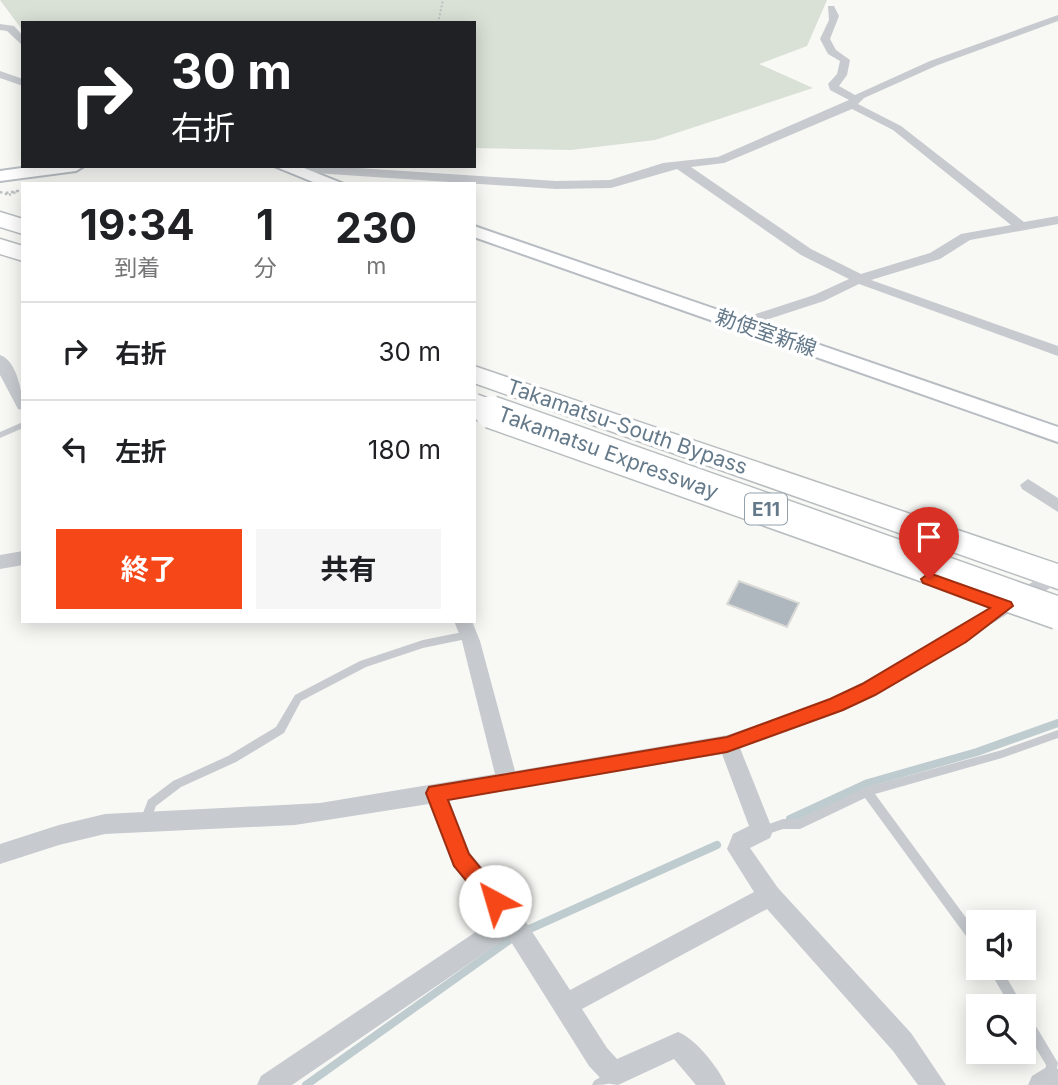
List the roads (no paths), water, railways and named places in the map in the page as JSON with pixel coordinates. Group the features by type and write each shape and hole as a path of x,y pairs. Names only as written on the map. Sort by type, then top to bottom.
{"highway":[{"path":"3,202 21,216"},
{"path":"0,219 21,226"},
{"path":"0,236 21,243"},
{"path":"0,246 21,253"},
{"name":"Takamatsu-South Bypass","path":"476,375 1057,579"},
{"name":"Takamatsu Expressway","path":"476,386 1057,579"},
{"name":"Takamatsu Expressway","path":"476,407 1058,613"},
{"name":"Takamatsu-South Bypass","path":"476,415 1058,625"}],"main road":[{"path":"0,176 61,168"},
{"path":"286,168 330,182"},
{"name":"勅使室新線","path":"476,233 1058,435"}],"street":[{"path":"831,8 834,24 825,39 832,52 845,60 842,75 833,84 834,88 897,128 1020,226"},
{"path":"299,168 585,186 611,184 663,167 720,160 854,102 868,92 934,63 1058,18"},
{"path":"0,27 10,28 21,41"},
{"path":"1,73 21,82"},
{"path":"681,166 806,253 860,279 949,314 1058,351"},
{"path":"739,324 819,298 860,279 935,256 966,237 1058,220"},
{"path":"0,360 21,401"},
{"path":"1028,485 1058,506"},
{"path":"0,562 21,558"},
{"path":"0,854 90,827 145,821 273,818 727,744 836,705 869,689 960,637 1005,606 1057,579"},
{"path":"465,628 507,780"},
{"path":"727,744 762,831 741,841 738,849 770,896 902,1042 933,1085"},
{"path":"436,793 461,859 517,929 598,1057 606,1080 678,1044 713,1085"},
{"path":"565,1005 770,896"},
{"path":"270,1085 517,929"}],"lane":[{"path":"0,435 21,426"},
{"path":"145,821 152,803 177,784 232,759 279,730 298,698 363,664 465,628"},
{"path":"762,831 783,824 800,824 867,792 1002,754 1058,734"},
{"path":"867,792 966,927"},
{"path":"1036,1042 1050,1071"}],"waterway":[{"path":"790,819 868,783 977,752 1058,723"},
{"path":"525,931 717,845"},
{"path":"306,1085 515,936"}]}
